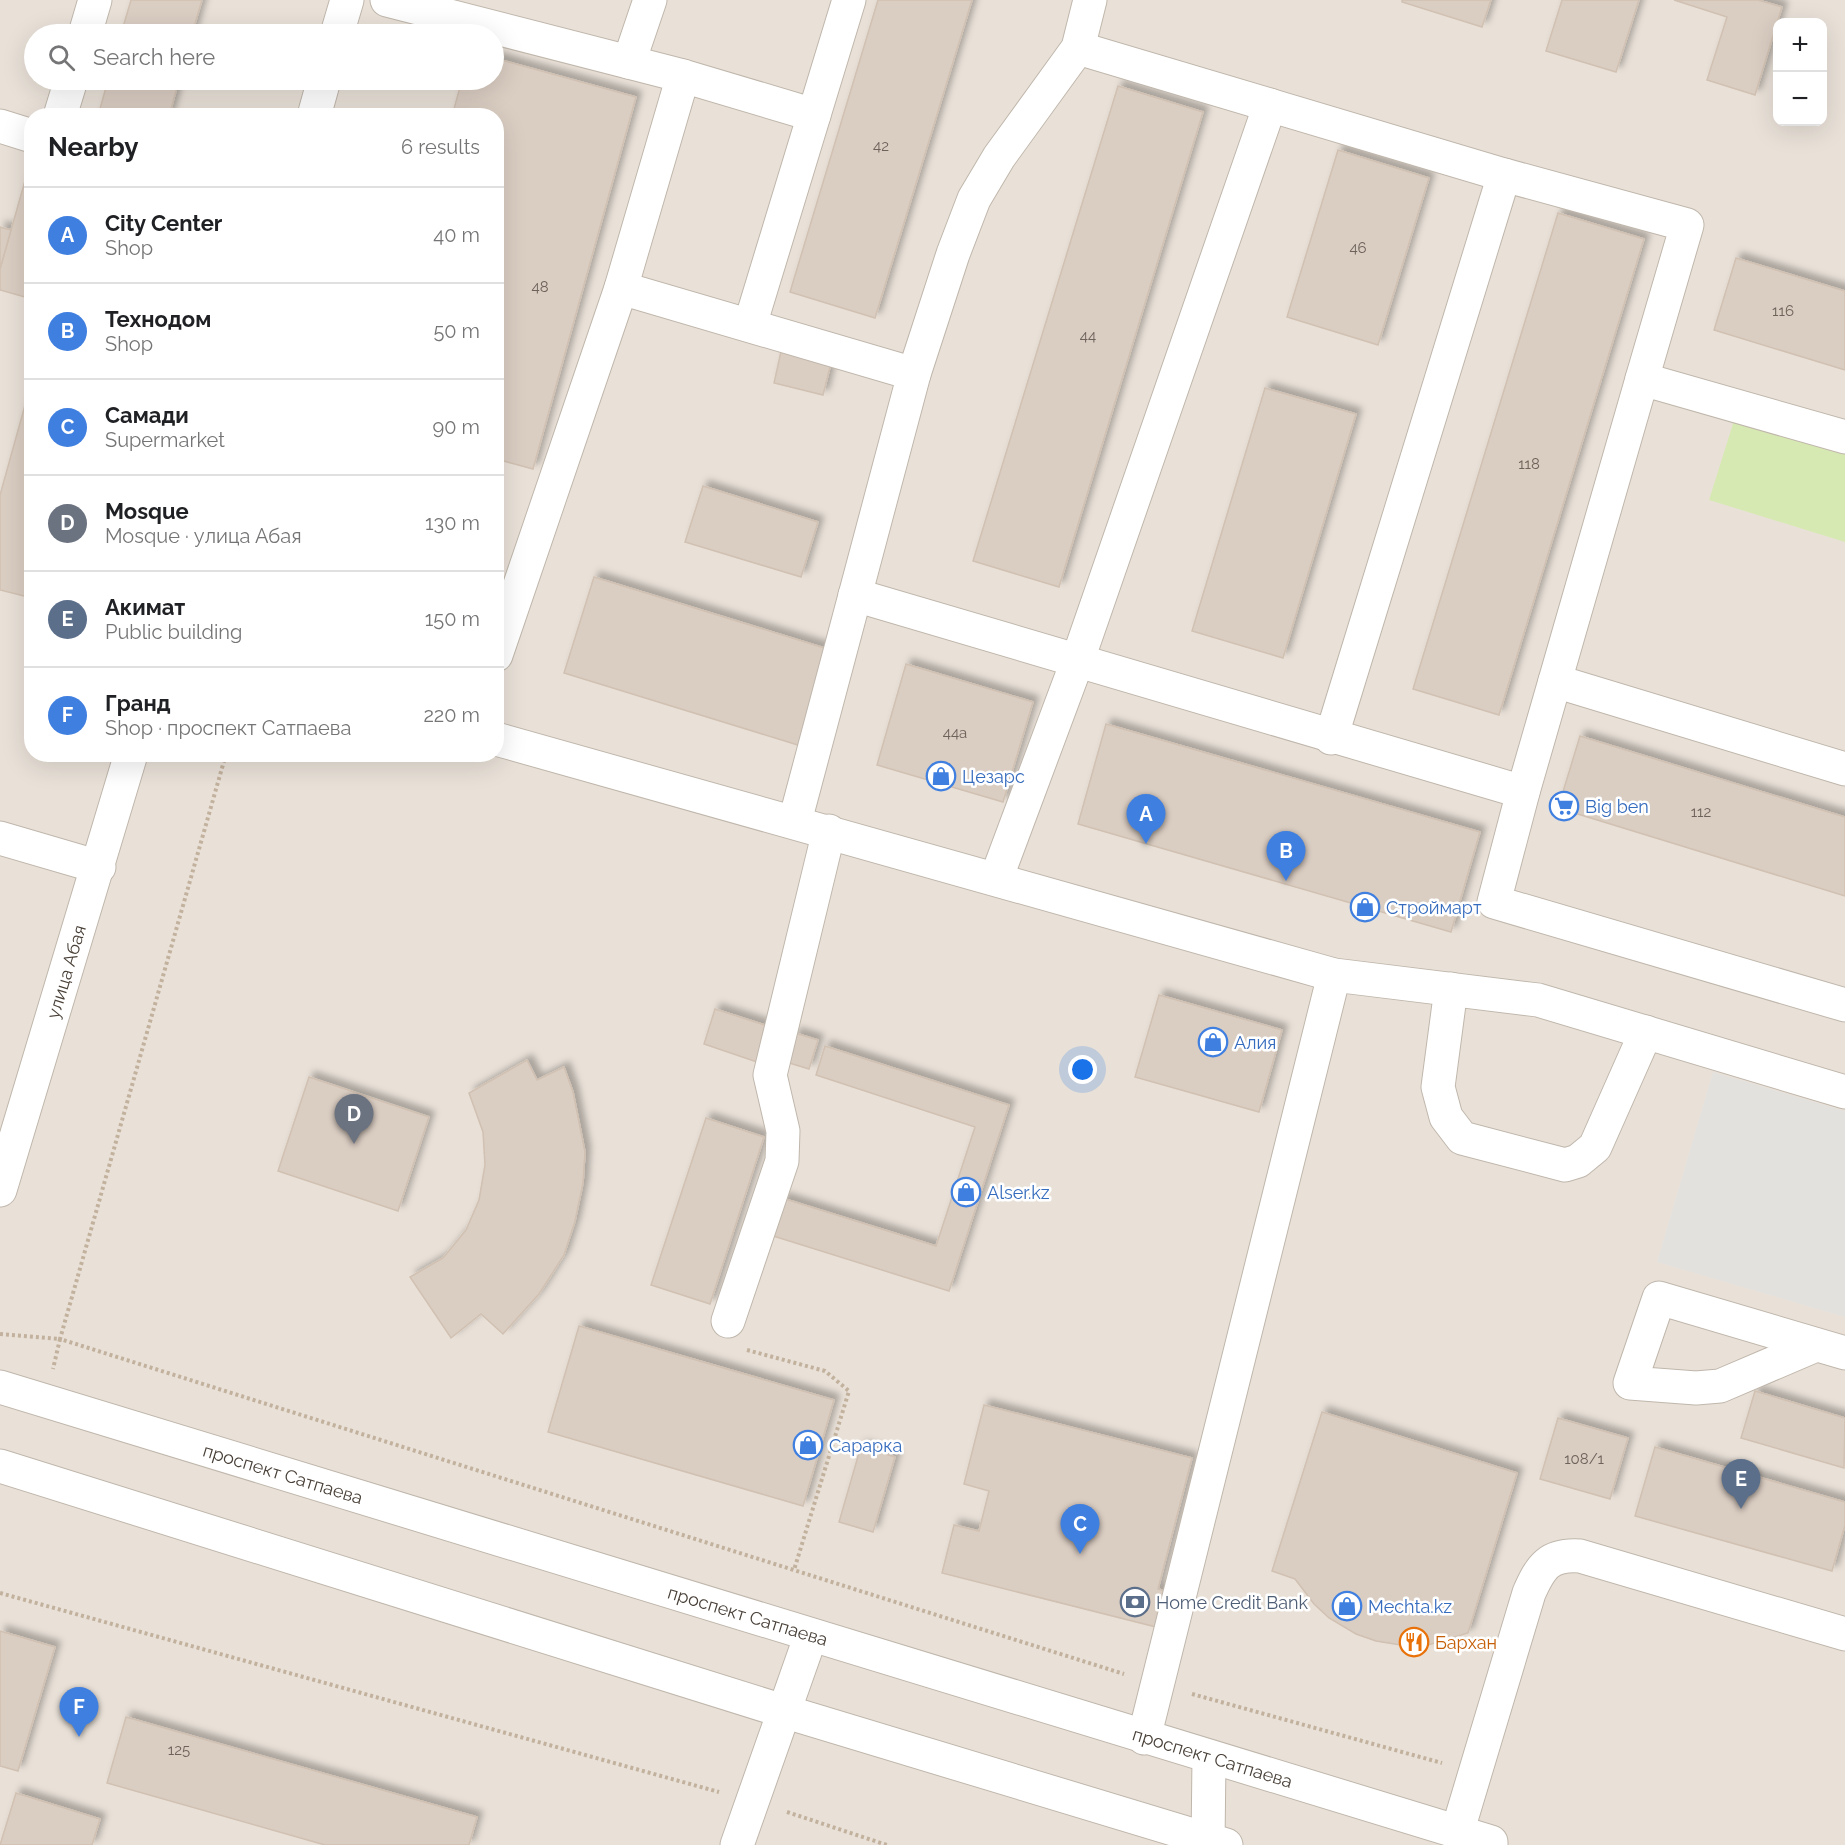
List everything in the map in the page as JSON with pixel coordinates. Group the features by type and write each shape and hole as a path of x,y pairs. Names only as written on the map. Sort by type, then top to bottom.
{"street":[{"path":"88,24 95,0"},
{"path":"340,24 347,0"},
{"path":"387,0 481,24"},
{"path":"630,62 650,0"},
{"path":"750,325 849,0"},
{"path":"795,821 914,374 953,254 974,199 999,157 1077,48 1090,0"},
{"path":"504,30 683,76 814,115"},
{"path":"1077,48 1504,175 1687,225 1554,681 1494,902 1845,1005"},
{"path":"504,632 621,288 683,76"},
{"path":"62,108 68,90"},
{"path":"316,108 321,90"},
{"path":"996,879 1077,662 1270,105"},
{"path":"0,126 24,134"},
{"path":"1331,738 1504,175"},
{"path":"621,288 914,374"},
{"path":"1642,379 1845,437"},
{"path":"855,595 1331,738 1523,792"},
{"path":"1554,681 1845,769"},
{"path":"504,741 795,821 1334,975 1538,1000 1845,1092"},
{"name":"улица Абая","path":"0,1190 129,762"},
{"path":"728,1322 782,1161 783,1131 770,1075 829,831"},
{"path":"0,838 99,867"},
{"path":"1144,1738 1334,975"},
{"path":"1451,989 1438,1087 1446,1116 1462,1138 1565,1165 1578,1161 1595,1147 1646,1032"},
{"path":"1659,1298 1831,1349 1720,1386 1696,1388 1630,1383 1659,1298"},
{"name":"проспект Сатпаева","path":"0,1387 1209,1758 1491,1842 1491,1845"},
{"path":"0,1466 1214,1843 1209,1758"},
{"path":"1457,1833 1529,1593 1537,1575 1549,1562 1562,1555 1580,1556 1603,1562 1845,1634"},
{"path":"737,1845 811,1635"}],"path":[{"path":"46,1401 60,1339 224,762"},
{"path":"728,1322 724,1343 825,1371 849,1391 794,1570"},
{"path":"0,1334 60,1339 1158,1685 1475,1772"},
{"path":"0,1593 752,1801 887,1845"}],"shaded area":[{"path":"0,0 1845,0 1845,1845 0,1845"},
{"path":"1713,1072 1845,1111 1845,1317 1657,1262"}],"green space":[{"path":"1736,414 1845,448 1845,542 1709,500"}],"building":[{"path":"131,0 202,0 195,24 124,24"},
{"path":"878,0 972,0 875,318 790,292"},
{"path":"1402,0 1491,0 1482,27 1402,2"},
{"path":"1562,0 1639,0 1616,72 1546,51"},
{"path":"1674,0 1758,0 1782,7 1779,18 1773,18 1773,36 1755,95 1707,80 1727,17"},
{"path":"504,61 636,97 533,469 504,461 504,108 454,108 459,90 504,90"},
{"path":"1118,86 1203,112 1059,587 973,561"},
{"path":"105,90 176,90 171,108 100,108"},
{"path":"1338,150 1429,178 1378,345 1287,317"},
{"path":"24,184 24,297 0,290 0,269"},
{"path":"1558,213 1644,239 1499,715 1413,689"},
{"path":"0,227 11,230 0,269"},
{"path":"1736,258 1845,291 1845,370 1714,330"},
{"path":"782,347 832,359 823,395 774,383"},
{"path":"1265,388 1356,414 1283,658 1192,631"},
{"path":"24,409 24,596 0,590 0,495"},
{"path":"703,486 818,522 801,577 685,542"},
{"path":"594,577 831,650 801,746 564,673"},
{"path":"906,664 1033,702 1003,802 877,765"},
{"path":"1106,724 1480,832 1451,932 1078,824"},
{"path":"1580,736 1845,817 1845,896 1558,808"},
{"path":"1159,995 1282,1030 1259,1112 1135,1077"},
{"path":"715,1009 771,1027 760,1063 704,1044"},
{"path":"795,1033 818,1040 809,1069 786,1062"},
{"path":"825,1046 1009,1105 949,1291 770,1235 782,1198 936,1246 975,1127 816,1075"},
{"path":"527,1060 537,1080 564,1067 573,1092 585,1152 583,1183 575,1221 564,1255 539,1294 503,1334 481,1314 451,1338 410,1277 443,1258 466,1230 479,1200 485,1165 483,1132 469,1093"},
{"path":"309,1077 429,1117 398,1211 278,1171"},
{"path":"706,1118 764,1137 710,1304 651,1285"},
{"path":"579,1326 834,1400 803,1506 548,1432"},
{"path":"1755,1391 1845,1418 1844,1468 1741,1438"},
{"path":"984,1405 1192,1458 1158,1589 1177,1594 1168,1630 942,1573 954,1525 979,1531 989,1491 964,1484"},
{"path":"1322,1412 1517,1473 1468,1633 1428,1645 1407,1646 1376,1641 1356,1634 1329,1618 1314,1604 1295,1579 1272,1571"},
{"path":"1558,1418 1628,1438 1610,1499 1540,1479"},
{"path":"861,1446 895,1457 873,1532 839,1522"},
{"path":"1655,1447 1845,1502 1845,1525 1832,1571 1635,1516"},
{"path":"0,1631 55,1647 18,1771 0,1766"},
{"path":"126,1717 477,1817 469,1845 325,1845 107,1783"},
{"path":"16,1793 100,1819 92,1845 0,1845"}],"place":[{"name":"Цезарс","path":"941,776"},
{"name":"Big ben","path":"1564,806"},
{"name":"City Center","path":"1146,844"},
{"name":"Технодом","path":"1286,881"},
{"name":"Строймарт","path":"1365,907"},
{"name":"Алия","path":"1213,1042"},
{"name":"Mosque","path":"354,1144"},
{"name":"Alser.kz","path":"966,1192"},
{"name":"Сарарка","path":"808,1445"},
{"name":"Акимат","path":"1741,1509"},
{"name":"Самади","path":"1080,1554"},
{"name":"Home Credit Bank","path":"1135,1602"},
{"name":"Mechta.kz","path":"1347,1606"},
{"name":"Бархан","path":"1414,1642"},
{"name":"Гранд","path":"79,1737"}]}
